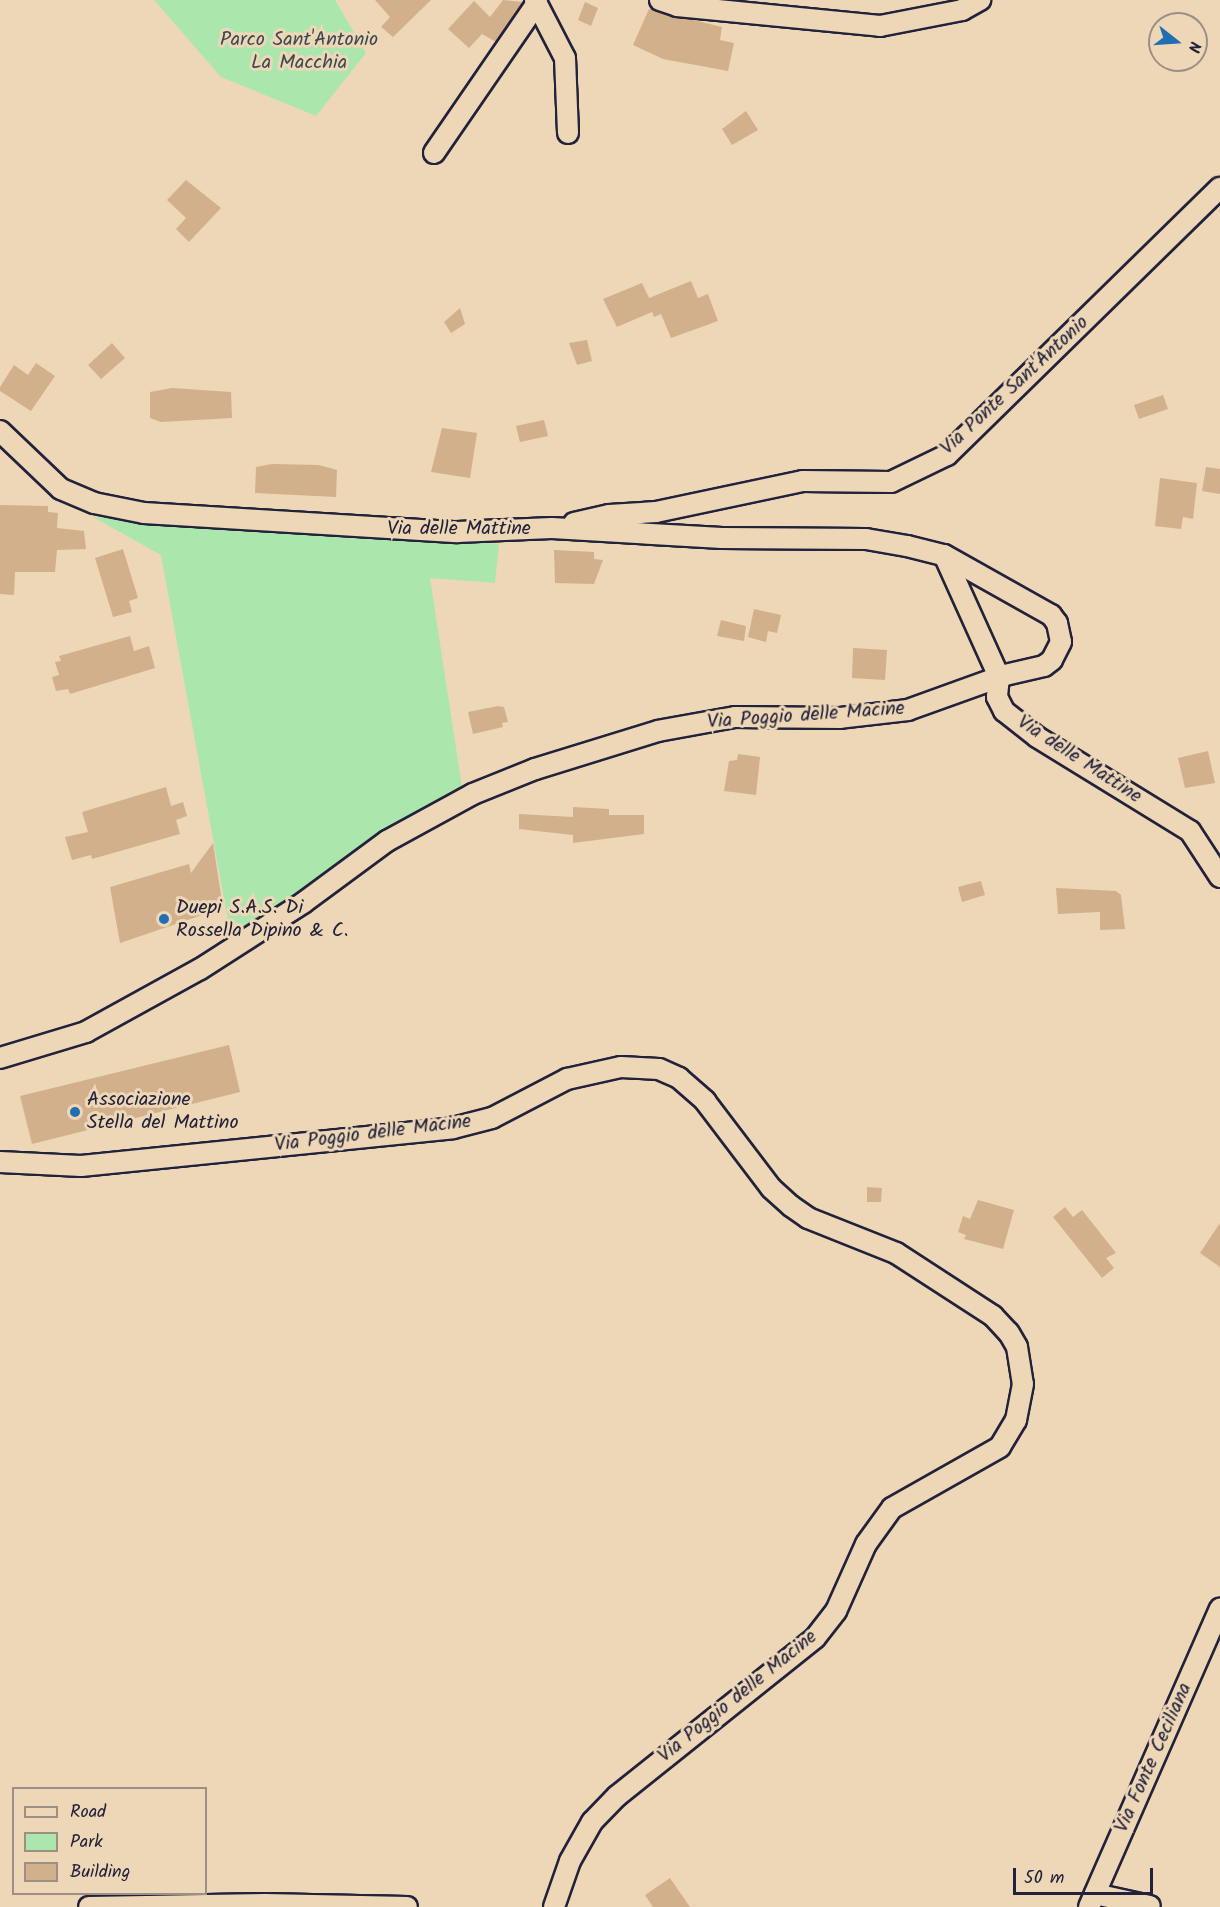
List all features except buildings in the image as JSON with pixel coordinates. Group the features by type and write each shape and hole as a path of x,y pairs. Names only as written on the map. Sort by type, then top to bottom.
{"street":[{"path":"660,0 677,6 880,26 962,10 980,0"},
{"path":"435,153 536,2 565,58 568,133"},
{"name":"Via Ponte Sant'Antonio","path":"552,528 609,515 656,512 803,480 891,482 947,455 1220,188"},
{"name":"Via delle Mattine","path":"0,431 61,489 94,503 144,513 457,532 552,528 722,538 866,539 944,555 992,580 1057,623 1061,642 1052,660 1002,676"},
{"name":"Via delle Mattine","path":"944,555 1002,676 997,698 1004,711 1037,737 1190,831 1220,877"},
{"name":"Via Poggio delle Macine","path":"0,1058 86,1032 200,969 303,903 387,841 473,794 535,769 658,731 735,717 840,718 908,710 1002,676"},
{"name":"Via Poggio delle Macine","path":"0,1162 81,1166 453,1128 492,1118 577,1077 621,1067 659,1069 679,1078 705,1101 771,1188 791,1206 816,1222 896,1253 993,1316 1009,1333 1017,1347 1023,1384 1016,1420 1000,1447 892,1508 866,1544 836,1611 815,1638 626,1788 592,1822 570,1862 554,1907"},
{"name":"Via Fonte Ceciliana","path":"1092,1900 1220,1608"},
{"path":"1092,1900 1150,1906"},
{"path":"89,1907 265,1904 407,1907"}],"green space":[{"name":"Parco Sant'Antonio La Macchia","path":"154,0 335,0 366,53 316,116 221,77"},
{"path":"93,517 499,544 495,583 430,578 462,787 254,925 229,926 161,555"}],"place":[{"name":"Duepi S.A.S. Di Rossella Dipino & C.","path":"164,919"},
{"name":"Associazione Stella del Mattino","path":"75,1112"}]}
